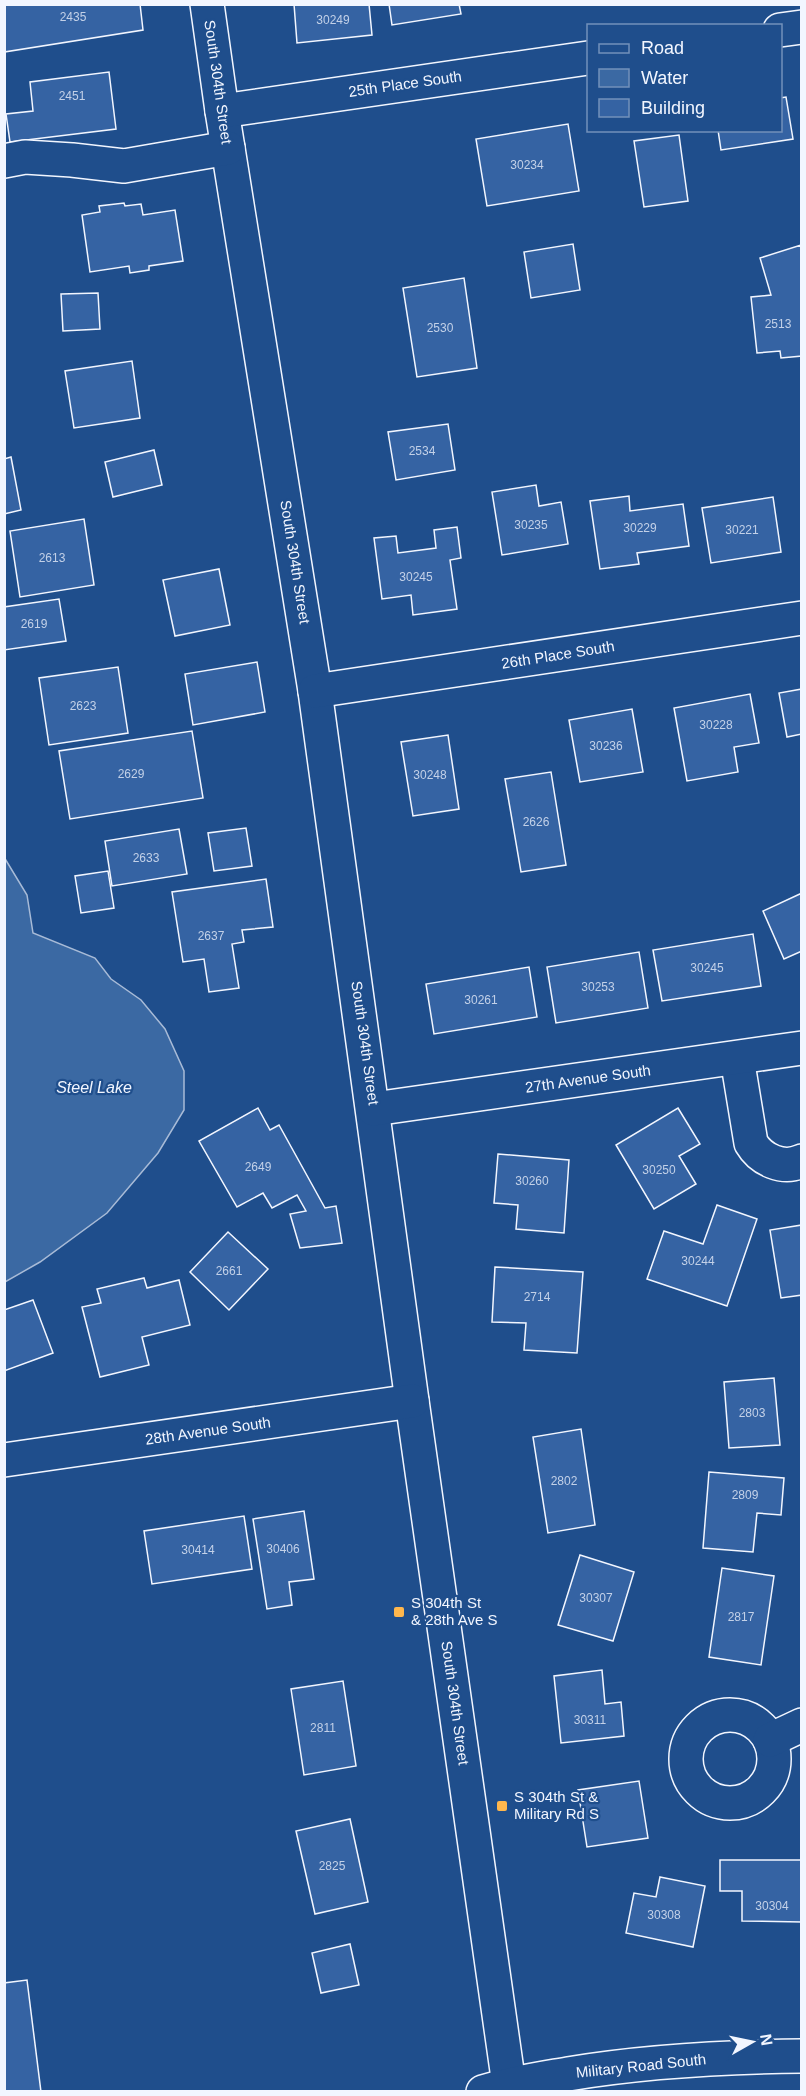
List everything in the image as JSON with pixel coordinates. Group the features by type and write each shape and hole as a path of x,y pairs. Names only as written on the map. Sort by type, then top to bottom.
{"street":[{"name":"South 304th Street","path":"207,4 315,691 374,1109 501,2089"},
{"path":"782,30 801,27"},
{"name":"25th Place South","path":"222,111 587,58"},
{"path":"4,161 25,157 124,166 228,148"},
{"name":"26th Place South","path":"315,691 801,618"},
{"name":"27th Avenue South","path":"374,1109 801,1048"},
{"path":"737,1058 751,1143 758,1154 782,1164 801,1161"},
{"name":"28th Avenue South","path":"4,1460 412,1401"},
{"path":"770,1740 801,1725"},
{"name":"Military Road South","path":"501,2089 606,2068 680,2060 801,2056"}],"water":[{"name":"Steel Lake","path":"4,857 27,895 33,933 95,958 111,979 141,1000 165,1029 184,1071 184,1110 158,1153 107,1213 40,1262 5,1282"}],"building":[{"path":"4,4 140,4 143,30 4,52"},
{"path":"294,4 369,4 372,35 297,43"},
{"path":"389,4 459,4 461,14 392,25"},
{"path":"109,72 116,129 10,142 6,114 33,111 30,82"},
{"path":"786,97 793,139 721,150 718,132 782,132 782,98"},
{"path":"568,124 579,191 487,206 476,139"},
{"path":"679,135 688,201 644,207 634,141"},
{"path":"124,203 125,206 141,204 143,215 175,210 183,261 149,266 149,270 130,273 129,266 90,272 82,215 100,212 99,206"},
{"path":"573,244 580,290 531,298 524,252"},
{"path":"801,245 802,356 781,358 780,351 757,353 751,297 771,295 760,258"},
{"path":"464,278 477,368 417,377 403,288"},
{"path":"98,293 100,329 63,331 61,294"},
{"path":"132,361 140,418 74,428 65,371"},
{"path":"448,424 455,470 396,480 388,432"},
{"path":"154,450 162,485 113,497 105,462"},
{"path":"11,457 21,510 4,514 4,459"},
{"path":"536,485 539,506 561,502 568,544 502,555 492,492"},
{"path":"629,496 630,511 683,504 689,546 637,553 639,564 600,569 590,501"},
{"path":"773,497 781,552 711,563 702,508"},
{"path":"84,519 94,585 20,597 10,531"},
{"path":"457,527 461,558 450,560 457,609 413,615 411,595 382,599 374,538 396,536 398,553 436,548 434,530"},
{"path":"219,569 230,625 175,636 163,580"},
{"path":"59,599 66,641 4,650 4,607"},
{"path":"257,662 265,712 193,725 185,674"},
{"path":"118,667 128,733 49,745 39,678"},
{"path":"802,689 802,734 787,737 779,693"},
{"path":"750,694 759,743 734,747 738,772 687,781 674,708"},
{"path":"632,709 643,772 580,782 569,720"},
{"path":"192,731 203,798 70,819 59,751"},
{"path":"448,735 459,809 413,816 401,742"},
{"path":"551,772 566,865 521,872 505,779"},
{"path":"246,828 252,866 214,871 208,833"},
{"path":"179,829 187,874 112,886 105,841"},
{"path":"108,871 114,908 81,913 75,876"},
{"path":"266,879 273,927 242,930 244,942 232,944 239,988 209,992 204,959 183,962 172,892"},
{"path":"802,893 802,951 784,959 763,911"},
{"path":"753,934 761,986 662,1001 653,950"},
{"path":"639,952 648,1008 556,1023 547,967"},
{"path":"529,967 537,1017 434,1034 426,984"},
{"path":"258,1108 270,1130 279,1125 325,1208 336,1206 342,1243 300,1248 290,1214 306,1211 297,1195 272,1208 263,1193 237,1207 199,1141"},
{"path":"678,1108 700,1144 679,1156 696,1184 654,1209 616,1145"},
{"path":"498,1154 569,1160 564,1233 516,1229 518,1205 494,1203"},
{"path":"717,1205 757,1219 727,1306 647,1279 664,1231 703,1244"},
{"path":"802,1225 802,1295 781,1298 770,1230"},
{"path":"228,1232 268,1269 229,1310 190,1272"},
{"path":"495,1267 583,1272 577,1353 524,1350 526,1323 492,1322"},
{"path":"144,1278 147,1288 179,1280 190,1325 142,1337 149,1365 100,1377 82,1307 101,1303 97,1289"},
{"path":"33,1300 53,1353 4,1371 4,1310"},
{"path":"774,1378 780,1445 729,1448 724,1382"},
{"path":"581,1429 595,1525 548,1533 533,1437"},
{"path":"709,1472 784,1478 781,1515 757,1513 753,1552 703,1548"},
{"path":"304,1511 314,1579 289,1582 292,1605 267,1609 253,1519"},
{"path":"244,1516 252,1569 152,1584 144,1531"},
{"path":"580,1555 634,1572 613,1641 558,1625"},
{"path":"722,1568 774,1576 761,1665 709,1657"},
{"path":"602,1670 605,1704 621,1702 624,1736 561,1743 554,1676"},
{"path":"343,1681 356,1766 304,1775 291,1689"},
{"path":"639,1781 648,1838 587,1847 578,1790"},
{"path":"350,1819 368,1902 315,1914 296,1831"},
{"path":"720,1860 802,1860 802,1922 742,1921 742,1891 720,1891"},
{"path":"660,1877 705,1886 693,1947 626,1933 634,1893 656,1897"},
{"path":"350,1944 359,1985 321,1993 312,1953"},
{"path":"27,1980 41,2092 4,2092 4,1983"}],"place":[{"name":"S 304th St & 28th Ave S","path":"399,1612"},
{"name":"S 304th St & Military Rd S","path":"502,1806"}]}
